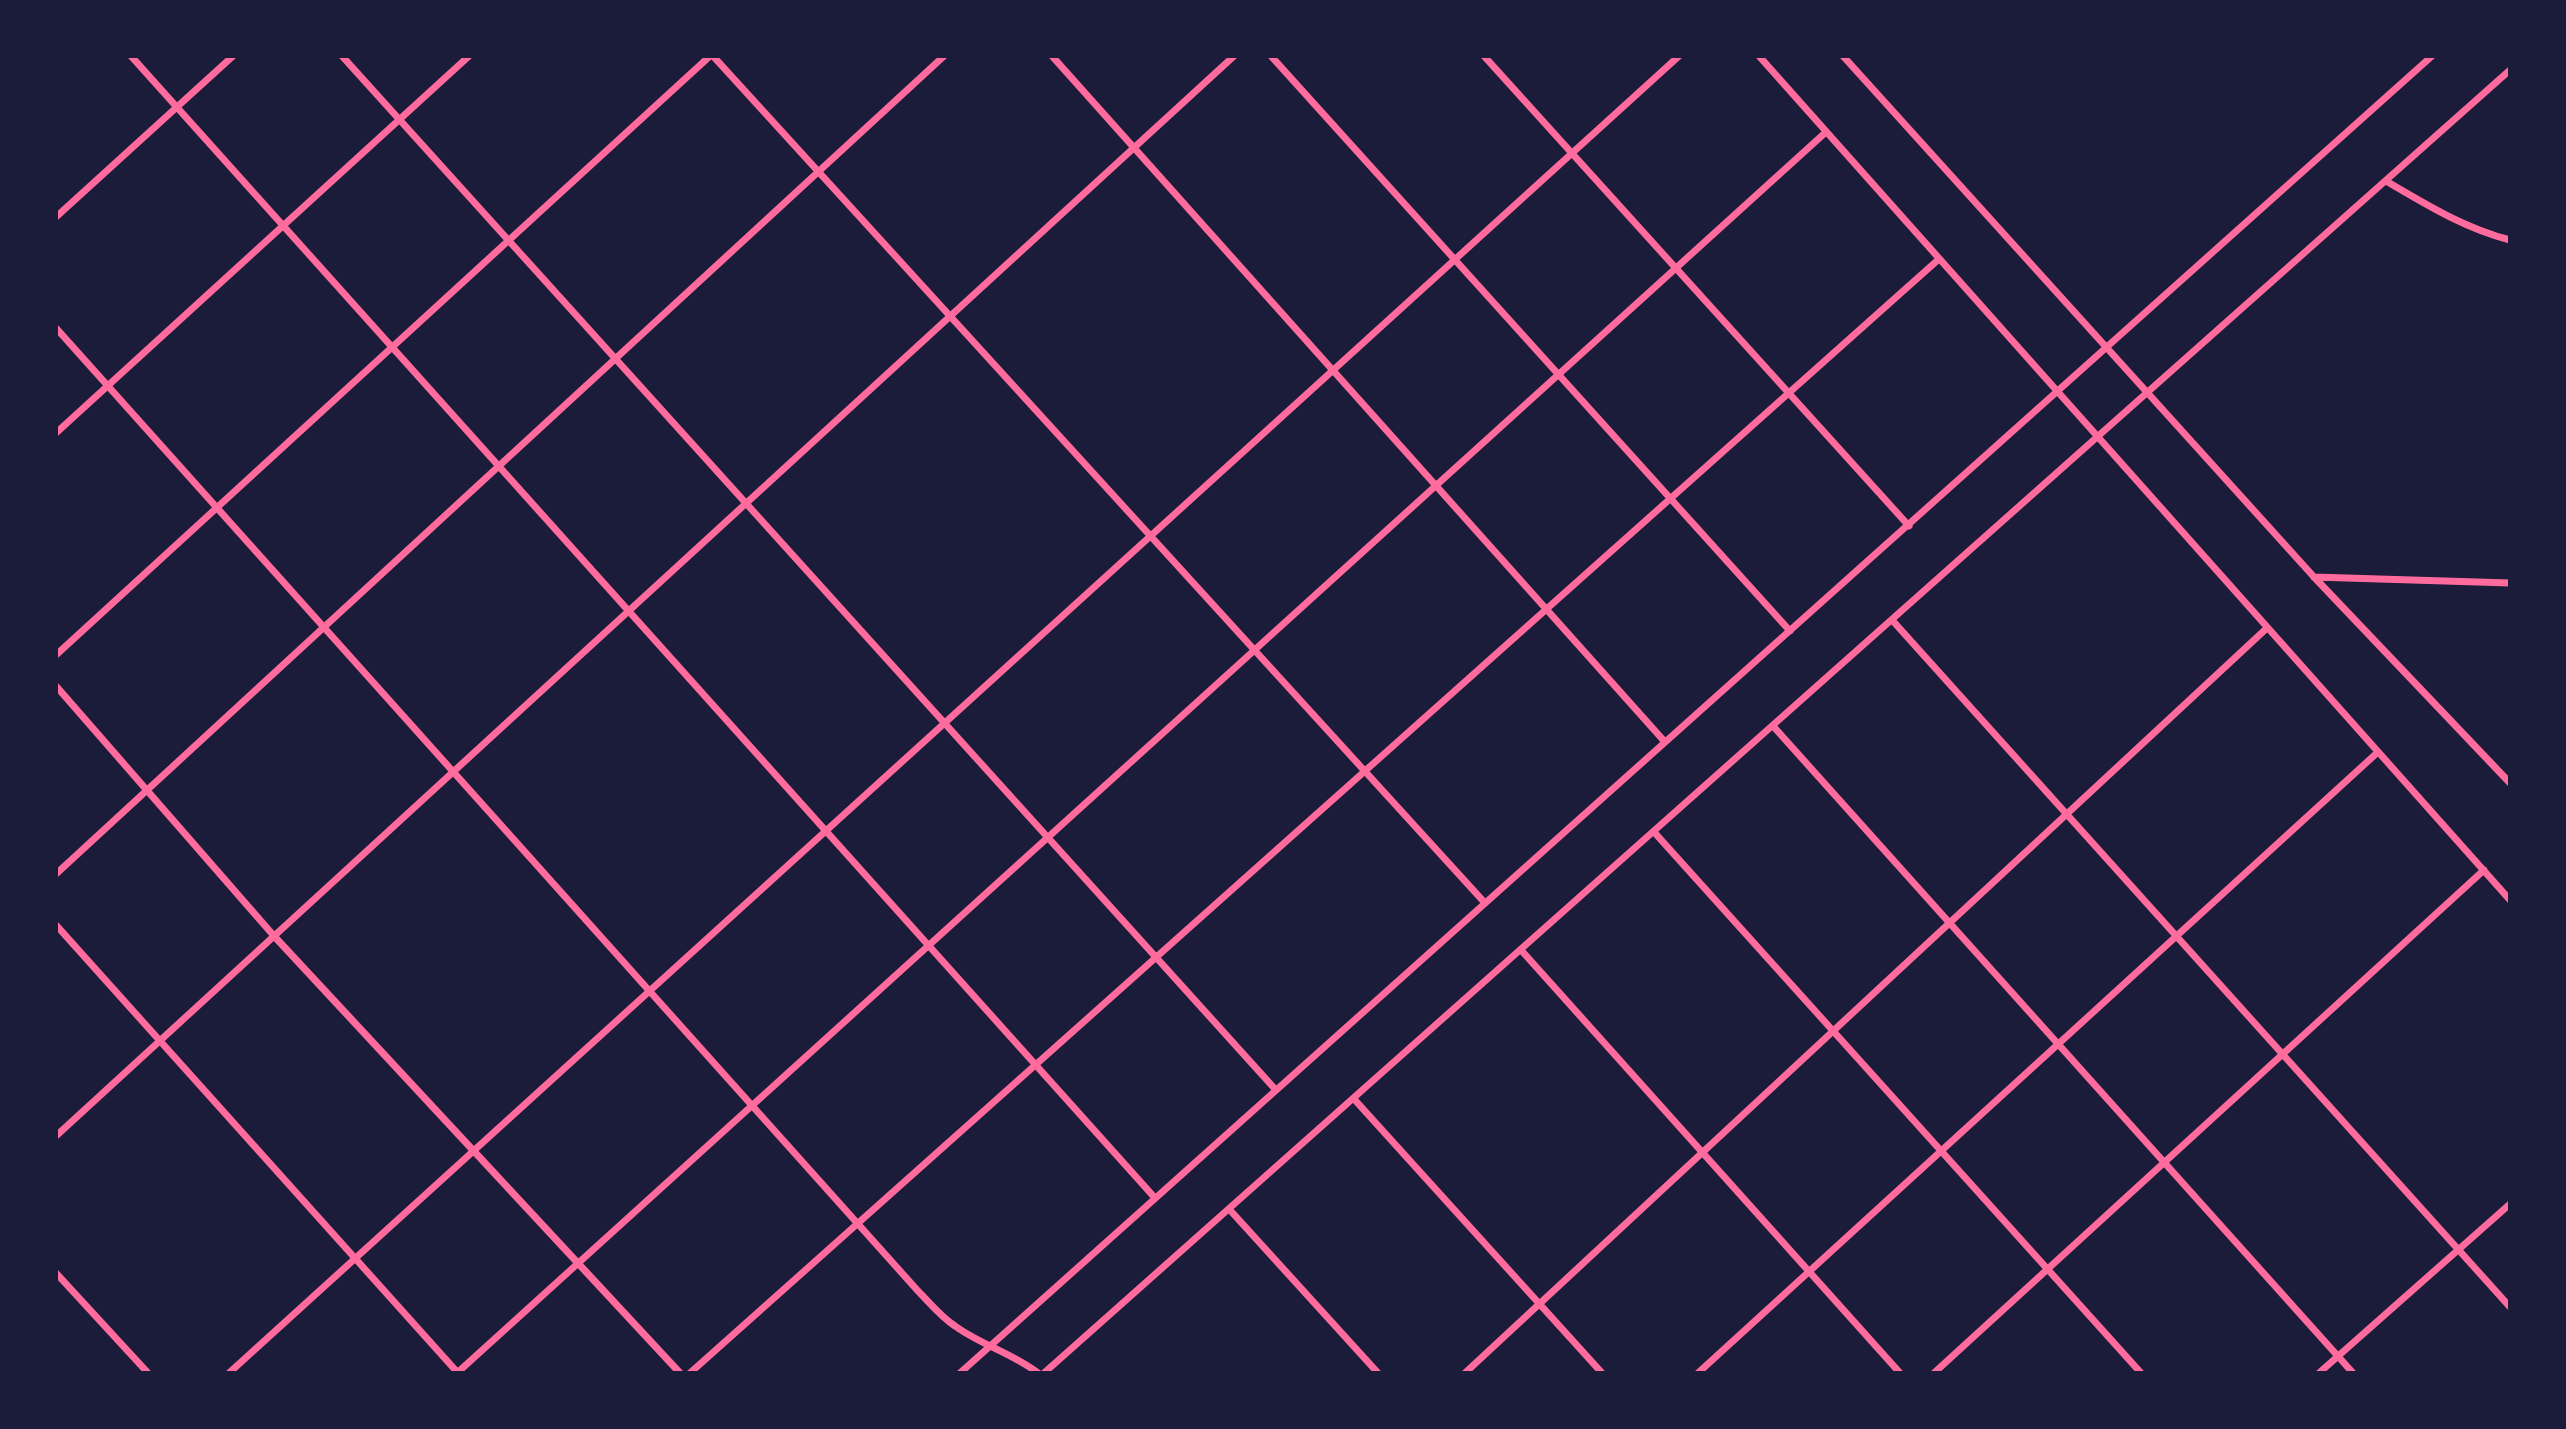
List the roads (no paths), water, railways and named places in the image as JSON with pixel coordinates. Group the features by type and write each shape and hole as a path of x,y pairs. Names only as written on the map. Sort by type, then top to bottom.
{"street":[{"path":"131,56 1155,1198"},
{"path":"56,217 233,56"},
{"path":"342,56 1275,1089"},
{"path":"56,433 469,56"},
{"path":"56,655 712,56 1485,903"},
{"path":"56,874 944,56"},
{"path":"1052,56 1665,742"},
{"path":"56,1136 1234,56"},
{"path":"1271,56 1790,631"},
{"path":"1484,56 1909,526"},
{"path":"229,1373 1679,56"},
{"path":"1759,56 2510,900"},
{"path":"1843,56 2314,577 2510,783"},
{"path":"960,1373 2432,56"},
{"path":"1044,1373 2510,70"},
{"path":"56,925 458,1373 1826,132"},
{"path":"2386,181 2442,215 2479,232 2510,240"},
{"path":"690,1373 1939,259"},
{"path":"56,328 752,1106 954,1326 990,1347 1018,1357 1038,1373"},
{"path":"2314,577 2510,583"},
{"path":"1892,620 2510,1307"},
{"path":"1465,1373 2267,628"},
{"path":"56,686 274,936 475,1149 680,1373"},
{"path":"1773,726 2353,1373"},
{"path":"1698,1373 2378,752"},
{"path":"1654,832 2141,1373"},
{"path":"1934,1373 2484,870"},
{"path":"1521,950 1900,1373"},
{"path":"1354,1099 1602,1373"},
{"path":"2319,1373 2510,1203"},
{"path":"1229,1209 1378,1373"},
{"path":"56,1273 148,1373"}]}
